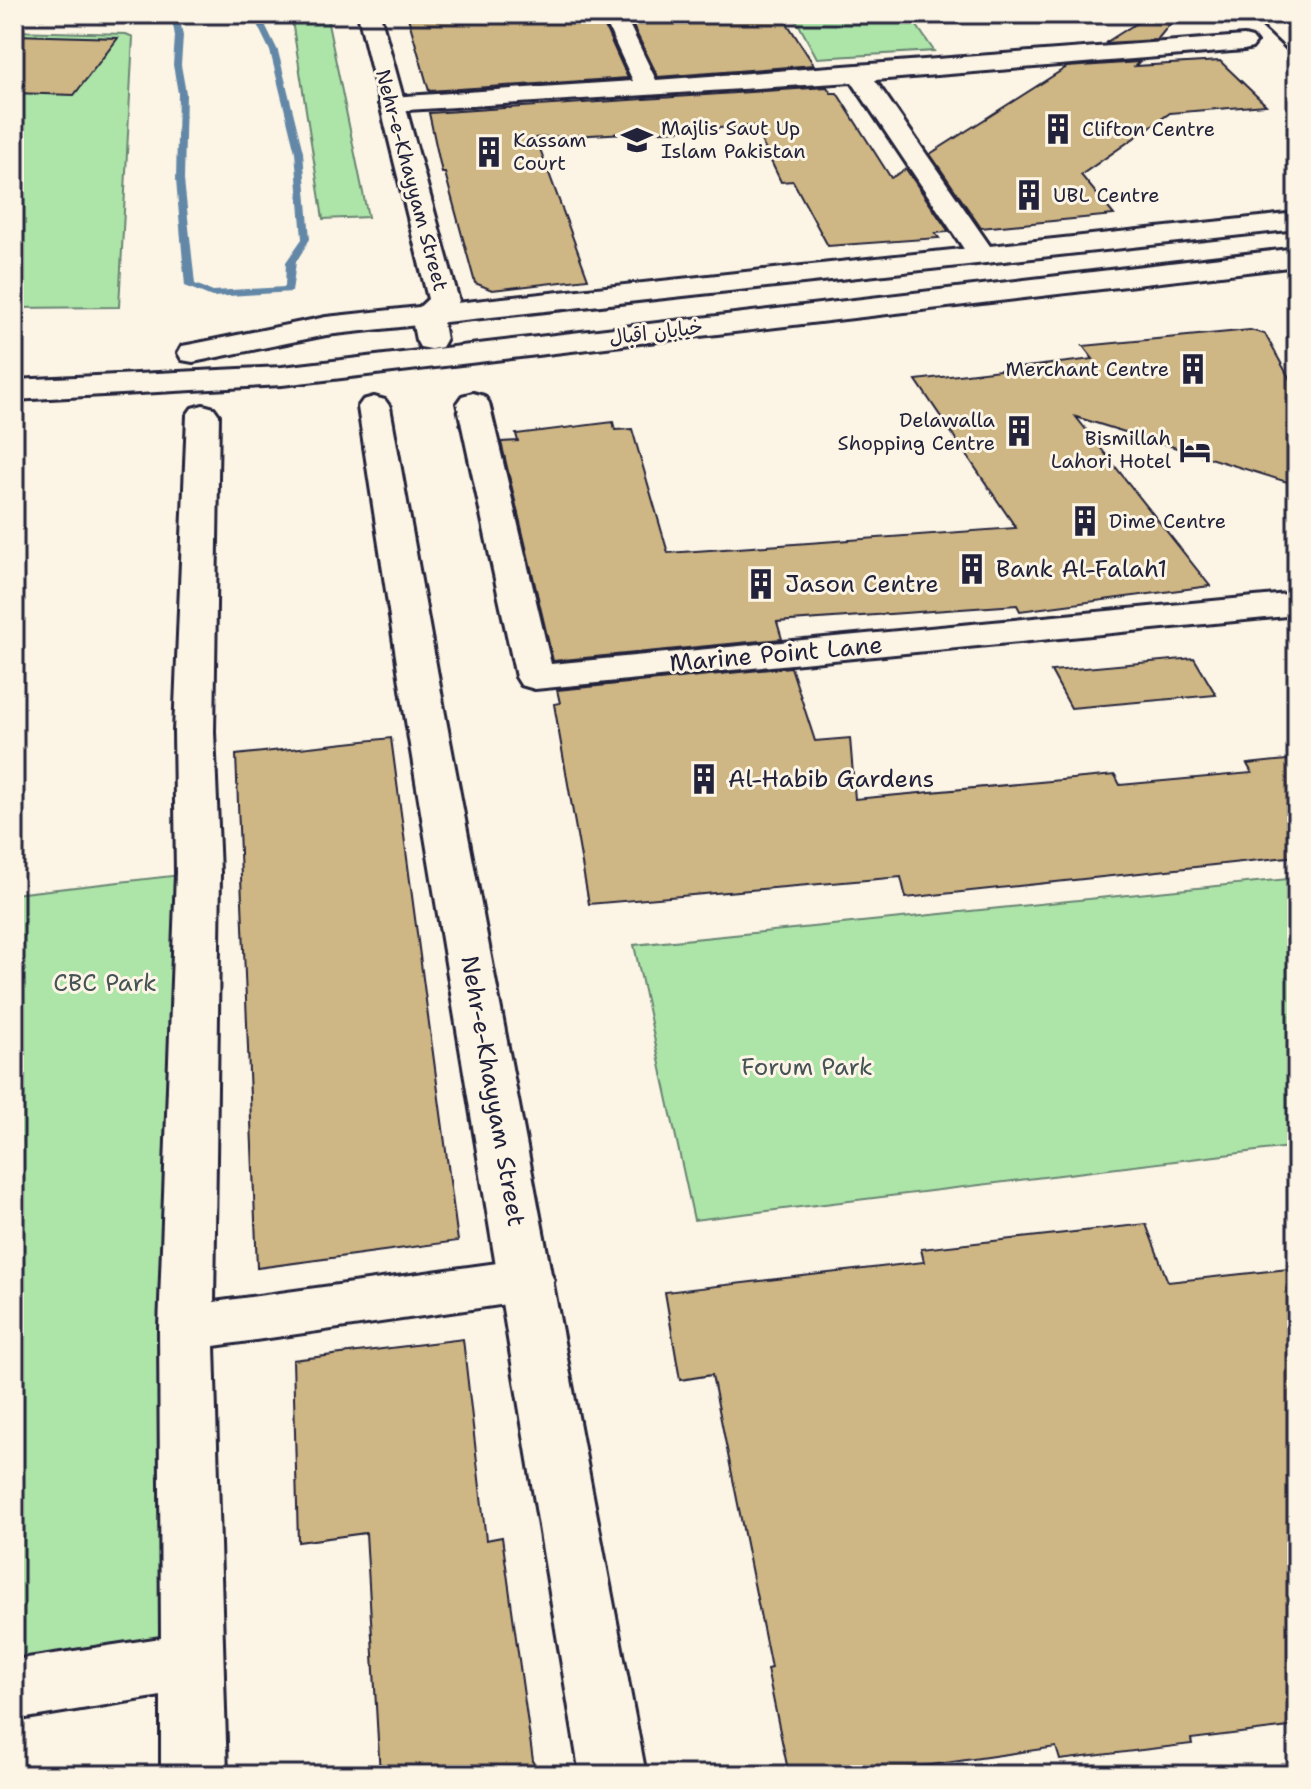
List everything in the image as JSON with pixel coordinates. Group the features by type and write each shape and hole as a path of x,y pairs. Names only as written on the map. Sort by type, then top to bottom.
{"street":[{"name":"Nehr-e-Khayyam Street","path":"369,14 444,301 428,327"},
{"path":"613,14 648,88"},
{"path":"1262,14 1297,45"},
{"path":"391,104 859,74 1244,43"},
{"path":"859,74 976,246"},
{"path":"428,327 1238,227 1292,209"},
{"name":"خیابان اقبال","path":"119,356 193,353 1297,240"},
{"name":"خیابان اقبال","path":"14,390 282,376 1297,257"},
{"path":"657,361 1281,286"},
{"path":"282,376 410,382 514,378"},
{"name":"Marine Point Lane","path":"473,403 535,677 1297,604"},
{"name":"Nehr-e-Khayyam Street","path":"374,407 424,709 613,1775"},
{"path":"194,1775 186,1328 198,873 194,732 203,415"},
{"path":"186,1328 527,1280"},
{"path":"14,1690 193,1662"}],"green space":[{"path":"14,14 151,14 151,20 14,17"},
{"path":"291,14 326,14 368,217 323,219"},
{"path":"793,14 909,14 934,51 817,58"},
{"path":"14,31 126,34 133,37 119,307 14,308"},
{"name":"CBC Park","path":"198,873 193,1662 14,1690 14,894"},
{"name":"Forum Park","path":"1297,878 1297,1146 694,1220 634,945"}],"building":[{"path":"407,14 599,14 628,78 429,91"},
{"path":"627,14 770,14 773,20 785,20 814,65 658,77"},
{"path":"1151,14 1178,14 1157,40 1105,43"},
{"path":"14,35 118,38 74,95 14,93"},
{"name":"Clifton Centre","path":"1220,61 1266,105 1170,113 1081,175 1114,215 981,228 930,154 1067,67"},
{"path":"827,87 831,93 837,93 891,178 906,169 949,232 935,233 939,238 828,246 793,181 781,182 754,126 536,138 588,279 492,290 475,283 445,173 442,173 429,113"},
{"path":"1250,330 1265,334 1297,392 1297,485 1076,417 1210,586 1020,611 1017,605 777,622 782,639 553,661 501,442 518,441 516,434 613,422 615,430 632,429 668,553 1016,528 916,380 1093,359 1083,346"},
{"path":"1194,658 1216,695 1071,708 1051,671"},
{"path":"791,667 815,741 850,738 855,799 1115,775 1120,785 1252,773 1247,764 1297,759 1297,856 906,898 901,877 589,904 554,704 560,703 557,690"},
{"path":"391,738 458,1241 257,1268 236,755"},
{"path":"1146,1224 1168,1282 1297,1268 1297,1726 1191,1739 1192,1744 1060,1760 1056,1747 862,1775 789,1775 767,1669 771,1668 712,1375 680,1380 665,1292 924,1262 921,1249"},
{"path":"463,1339 486,1540 502,1537 535,1775 380,1775 366,1533 298,1542 293,1360"}],"waterway":[{"path":"175,14 179,36 177,65 182,93 180,180 190,286 212,294 289,290 291,262 306,239 299,152 274,51 256,14"}],"place":[{"name":"Clifton Centre","path":"1058,129"},
{"name":"Majlis Saut Up Islam Pakistan","path":"637,140"},
{"name":"Kassam Court","path":"489,152"},
{"name":"UBL Centre","path":"1029,195"},
{"name":"Merchant Centre","path":"1193,369"},
{"name":"Delawalla Shopping Centre","path":"1019,431"},
{"name":"Bismillah Lahori Hotel","path":"1195,450"},
{"name":"Dime Centre","path":"1085,521"},
{"name":"Bank Al-Falah1","path":"972,569"},
{"name":"Jason Centre","path":"761,584"},
{"name":"Al-Habib Gardens","path":"704,779"}]}
